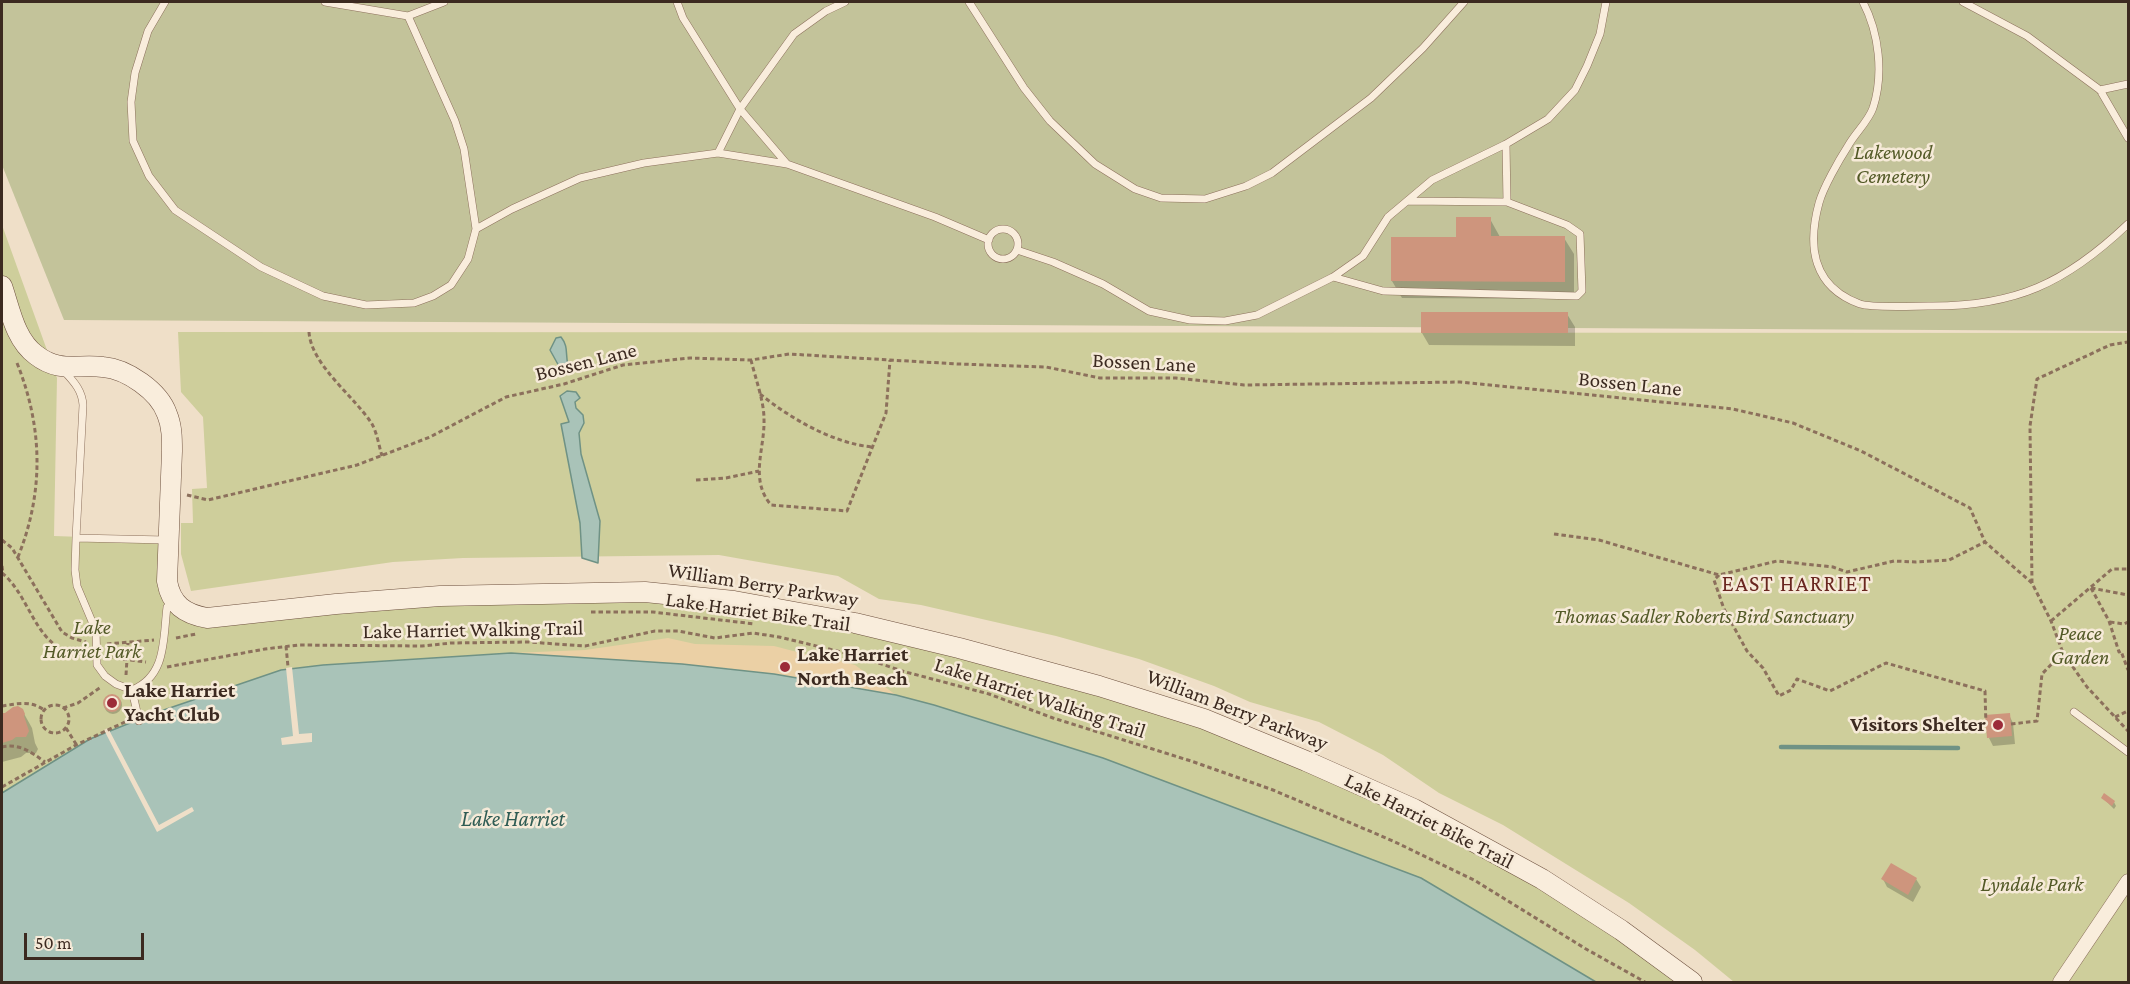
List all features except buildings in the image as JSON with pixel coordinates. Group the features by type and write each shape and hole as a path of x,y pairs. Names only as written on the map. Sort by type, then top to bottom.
{"street":[{"path":"2,286 19,334 35,355 60,367 105,367 126,374 159,400 167,413 172,432 167,581 173,601"},
{"name":"William Berry Parkway","path":"173,601 192,615 207,618 336,604 440,596 645,592 734,601 844,621 991,656 1099,686 1204,719 1414,809 1542,879 1621,930 1692,982"},
{"path":"2060,982 2128,881"}],"lane":[{"path":"165,2 148,31 135,73 131,102 134,141 148,176 175,210 272,272 323,296 366,305 414,303 433,296 451,285 468,260 476,229 464,149 455,121 408,16"},
{"path":"325,2 408,16 444,2"},
{"path":"677,2 683,18 740,109 787,164"},
{"path":"718,153 740,109 794,34 826,11 845,2"},
{"path":"969,2 1024,87 1050,121 1095,164 1135,189 1161,198 1205,199 1246,186 1272,173 1371,98 1423,48 1464,2"},
{"path":"1017,250 1053,262 1102,284 1149,310 1190,320 1225,321 1257,315 1333,277 1363,256 1388,217 1432,180 1506,144 1548,119 1575,90 1600,34 1606,2"},
{"path":"1863,2 1869,14 1877,47 1879,80 1872,110 1848,145 1819,202 1814,235 1815,259 1821,275 1838,293 1862,305 1958,306 2013,297 2053,282 2100,251 2128,224"},
{"path":"1963,2 2027,36 2100,90 2128,138"},
{"path":"2100,90 2128,84"},
{"path":"1506,144 1507,202"},
{"path":"476,229 512,209 580,178 644,163 718,153 787,164 935,217 989,240"},
{"path":"1333,277 1383,291 1578,296 1582,291 1580,234 1567,225 1507,202 1408,201"},
{"path":"1008,230 1013,232 1018,241 1017,250 1010,257 1000,259 992,254 988,244 989,240 995,232 1008,230"},
{"path":"60,367 78,386 82,395 83,417 75,570 77,586 96,631 97,665 105,676 116,684 132,690 142,686 151,678 159,665 167,607 173,601"},
{"path":"76,538 169,540"},
{"path":"132,690 139,722"},
{"path":"2074,712 2128,752"}],"path":[{"path":"309,332 310,344 340,387 373,426 382,456"},
{"path":"2128,342 2110,345 2037,379 2030,426 2032,583 2051,621 2063,653 2087,687 2128,731"},
{"name":"Bossen Lane","path":"188,495 208,500 357,465 430,437 506,396 564,384 623,364 690,358 751,360 789,354 1046,367 1100,378 1176,378 1244,385 1460,382 1732,409 1793,423 1861,451 1970,508 1984,542 2032,583"},
{"path":"751,360 765,418 759,471 763,495 771,505 808,506 847,512 886,413 890,360"},
{"path":"16,361 28,390 37,436 36,479 32,505 26,536 18,557"},
{"path":"759,393 777,407 815,428 855,445 873,447"},
{"path":"696,480 726,478 759,471"},
{"path":"1554,534 1599,540 1719,575 1777,561 1833,567 1847,572 1894,561 1949,560 1984,542"},
{"path":"2,540 18,557 48,613 62,632 72,638 96,643 128,643 203,633"},
{"path":"2,566 2,574 21,595 45,637 64,650 89,656"},
{"path":"2051,621 2112,569 2128,569"},
{"path":"1719,575 1714,580 1724,609 1746,651 1763,668 1779,696 1791,690 1797,679 1830,691 1886,663 1984,691 1986,727"},
{"path":"2091,588 2128,595"},
{"path":"2091,588 2109,621 2117,647 2128,669"},
{"name":"Lake Harriet Bike Trail","path":"582,612 653,612 757,624"},
{"path":"2109,621 2113,624 2128,622"},
{"name":"Lake Harriet Walking Trail","path":"165,667 286,646 422,646 451,643 528,642 585,646 655,631 678,631 715,638 753,633 858,656 902,671 989,694 1053,718 1191,761 1273,790 1350,822 1474,880 1586,949 1645,982"},
{"path":"126,675 128,643"},
{"path":"286,646 288,668"},
{"path":"2011,724 2037,721 2042,674 2063,653"},
{"path":"100,657 154,663"},
{"path":"63,708 69,721 66,728 59,732 49,732 42,725 41,717 44,710 49,706 56,705 63,708 78,703 104,684 99,680"},
{"path":"2,706 19,703 36,704 44,710"},
{"path":"2115,717 2128,711"},
{"path":"2,787 76,745 130,720"},
{"path":"66,728 76,745"},
{"path":"2,747 22,748 45,762"}],"green space":[{"name":"Lakewood Cemetery","path":"2,2 2128,2 2128,331 64,320 2,165"},
{"name":"Lake Harriet Park","path":"2,225 57,378 54,536 169,540 183,610 336,604 734,601 1099,686 1414,809 1692,982 1596,982 1421,878 896,695 836,683 727,668 511,653 323,665 281,670 153,714 90,739 2,793"},
{"name":"Thomas Sadler Roberts Bird Sanctuary","path":"178,332 2128,333 2128,982 1734,982 1695,950 1629,903 1503,825 1439,793 1383,755 1319,722 1250,702 1214,686 1139,659 1056,636 921,605 879,599 838,576 719,555 463,558 393,562 191,591 181,554 181,523 193,523 192,489 207,488 203,417 181,392"}],"sand":[{"name":"Lake Harriet North Beach","path":"668,638 695,644 774,646 836,660 855,665 896,695 836,683 727,668 511,653 585,650"}],"water":[{"path":"561,337 566,347 568,365 560,368 550,350 556,338"},
{"path":"567,391 576,392 580,398 575,402 576,408 583,415 584,423 579,433 581,454 600,521 598,563 582,558 580,523 561,424 569,422 560,396"},
{"name":"Lake Harriet","path":"511,653 682,664 774,674 896,695 934,705 1103,758 1421,878 1596,982 2,982 2,793 90,739 150,717 152,714 281,670 323,665"}],"pier":[{"path":"292,667 299,734 312,733 312,742 282,745 281,738 293,736 286,668"},
{"path":"108,728 159,825 192,807 194,811 157,832 104,730"}],"waterway":[{"path":"1781,747 1958,748"}],"place":[{"name":"Lake Harriet North Beach","path":"785,667"},
{"name":"Lake Harriet Yacht Club","path":"112,703"},
{"name":"Visitors Shelter","path":"1998,725"}],"district":[{"name":"EAST HARRIET","path":"1797,584"}],"park label":[{"name":"Peace Garden","path":"2080,646"},
{"name":"Lyndale Park","path":"2032,885"}]}
